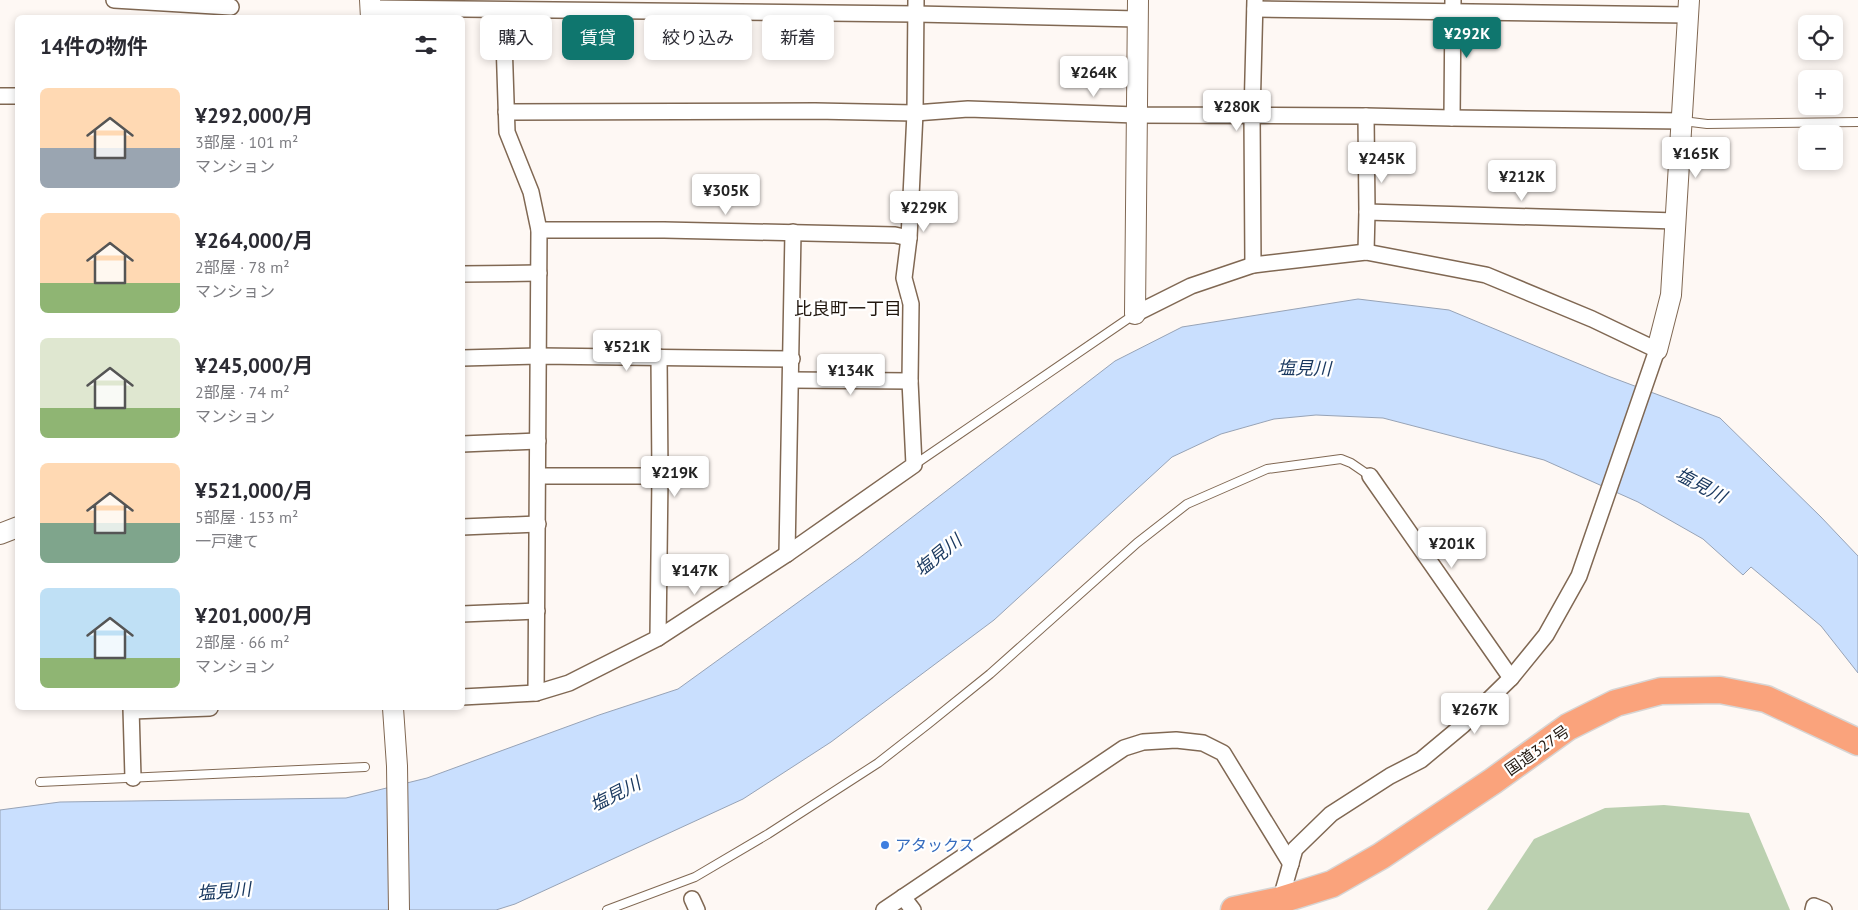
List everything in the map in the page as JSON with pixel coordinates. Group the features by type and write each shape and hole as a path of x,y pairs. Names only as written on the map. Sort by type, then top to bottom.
{"highway":[{"name":"国道327号","path":"1234,910 1279,905 1332,884 1381,856 1493,781 1568,727 1616,703 1661,691 1720,690 1766,699 1858,742"}],"street":[{"path":"114,0 231,8"},
{"path":"1252,265 1252,115 1255,5 1689,7 1671,294 1657,350 1579,576 1546,635 1511,678 1463,725 1421,760 1390,776 1331,814 1295,849 1279,905"},
{"path":"371,8 503,10 666,6 1138,10 1135,314 1191,286 1252,265 1366,252 1486,275 1592,319 1657,350"},
{"path":"1452,118 1453,6"},
{"path":"465,697 536,693 569,683 658,638 787,554 914,466 910,381 911,304 904,278 909,238 915,113 916,7"},
{"path":"503,10 507,132 531,192 539,230 536,693"},
{"path":"0,96 15,96"},
{"path":"506,112 815,111 915,113 968,109 1136,115 1366,116 1683,121"},
{"path":"1366,116 1366,252"},
{"path":"1367,212 1676,222"},
{"path":"539,230 793,232 895,235 909,238"},
{"path":"787,554 793,232"},
{"path":"465,274 539,273"},
{"path":"465,358 539,356 792,359"},
{"path":"658,638 659,357"},
{"path":"791,380 910,381"},
{"path":"465,444 538,441"},
{"path":"538,476 660,476"},
{"path":"1370,476 1511,678"},
{"path":"465,527 538,524"},
{"path":"0,534 15,528"},
{"path":"465,614 537,611"},
{"path":"132,710 133,778"},
{"path":"393,710 397,766 398,910"},
{"path":"884,910 1124,748 1143,742 1176,740 1203,743 1223,753 1291,864"},
{"path":"903,897 913,910"},
{"path":"1813,910 1814,906 1824,910"}],"lane":[{"path":"1683,121 1707,124 1858,122"},
{"path":"914,466 1135,314"},
{"path":"607,910 695,877 768,834 878,762 990,674 1137,543 1187,504 1267,469 1341,459 1351,463 1370,476"},
{"path":"40,782 365,767"}],"green space":[{"path":"1664,805 1749,813 1790,910 1487,910 1534,839 1605,808"}],"water":[{"name":"塩見川","path":"1358,299 1449,310 1608,376 1720,418 1858,556 1858,673 1821,626 1751,567 1743,575 1703,539 1638,502 1544,460 1383,418 1316,415 1274,419 1221,434 1172,457 994,620 831,742 743,799 515,904 496,910 0,910 0,810 60,802 346,798 427,778 599,715 678,689 858,559 1115,361 1182,327"}],"place":[{"name":"アタックス","path":"885,845"}],"district":[{"name":"比良町一丁目","path":"848,308"}]}
